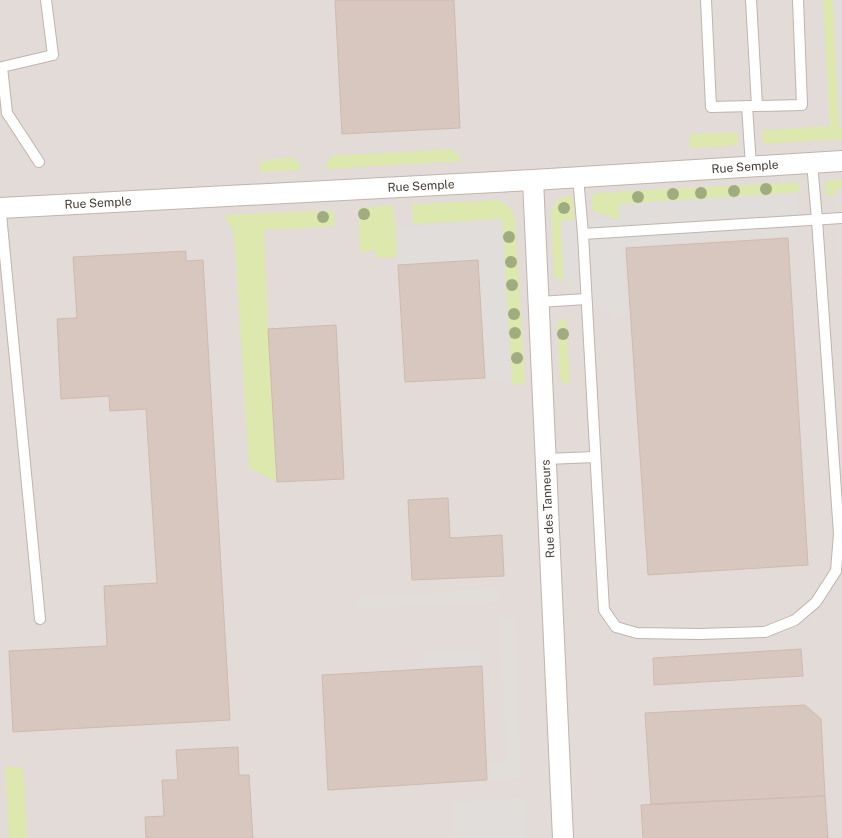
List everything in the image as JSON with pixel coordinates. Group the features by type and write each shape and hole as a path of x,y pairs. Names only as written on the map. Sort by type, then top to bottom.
{"street":[{"name":"Rue Semple","path":"0,206 533,180 842,161"},
{"name":"Rue des Tanneurs","path":"533,180 563,838"}],"lane":[{"path":"39,162 4,114 2,67 53,55 46,0"},
{"path":"706,0 711,107 802,105 798,0"},
{"path":"751,166 752,0"},
{"path":"578,177 583,234 604,610 616,627 637,633 699,634 765,632 795,620 816,602 836,571 839,534 812,163"},
{"path":"0,206 40,619"},
{"path":"583,234 842,218"},
{"path":"539,302 586,299"},
{"path":"546,459 595,457"}],"shaded area":[{"path":"0,0 842,0 842,838 0,838"},
{"path":"833,0 842,0 842,128 839,128"},
{"path":"836,189 842,189 842,279 839,279"},
{"path":"799,192 795,235 623,246 627,315 612,316 564,280 561,220 620,219 619,204"},
{"path":"502,219 512,384 485,378 478,260 398,265 396,226"},
{"path":"498,588 499,602 358,610 357,597"},
{"path":"514,616 522,778 489,780 489,765 507,764 499,617"},
{"path":"481,650 482,665 424,667 423,652"},
{"path":"525,798 527,838 454,838 453,801"}],"green space":[{"path":"823,0 833,0 839,128 842,128 842,139 763,144 762,130 830,126"},
{"path":"738,132 738,145 690,148 690,134"},
{"path":"451,149 458,154 460,161 327,169 328,160 336,155"},
{"path":"292,157 300,163 300,170 260,172 259,165 264,160"},
{"path":"842,179 842,189 836,189 836,195 826,195 825,186 827,180"},
{"path":"798,182 801,189 799,192 619,204 620,219 594,211 592,205 593,193"},
{"path":"572,195 575,220 561,221 564,280 559,279 554,275 551,216 552,210 559,198"},
{"path":"496,200 508,206 515,218 525,383 512,384 502,219 413,224 413,204"},
{"path":"393,205 396,226 397,257 377,258 375,250 363,252 360,250 358,208"},
{"path":"333,210 335,213 335,226 264,230 277,482 249,468 234,231 224,215"},
{"path":"562,319 566,319 570,385 563,382 560,378 557,323"},
{"path":"5,766 23,768 27,838 9,838"}],"building":[{"path":"335,0 454,0 460,128 342,134"},
{"path":"788,238 808,565 648,575 626,248"},
{"path":"186,251 186,261 203,260 230,720 13,732 9,651 107,646 104,586 157,583 146,409 110,411 109,396 61,399 57,319 77,318 73,257"},
{"path":"478,260 485,378 405,382 398,265"},
{"path":"336,325 344,479 277,482 268,329"},
{"path":"448,498 450,538 502,535 504,576 412,580 408,500"},
{"path":"801,649 803,676 654,685 653,658"},
{"path":"482,666 487,780 328,790 322,675"},
{"path":"805,705 821,719 825,796 651,804 645,713"},
{"path":"238,747 239,775 249,775 253,838 146,838 145,817 164,816 162,780 178,780 176,750"},
{"path":"825,796 828,838 643,838 641,805"}]}
